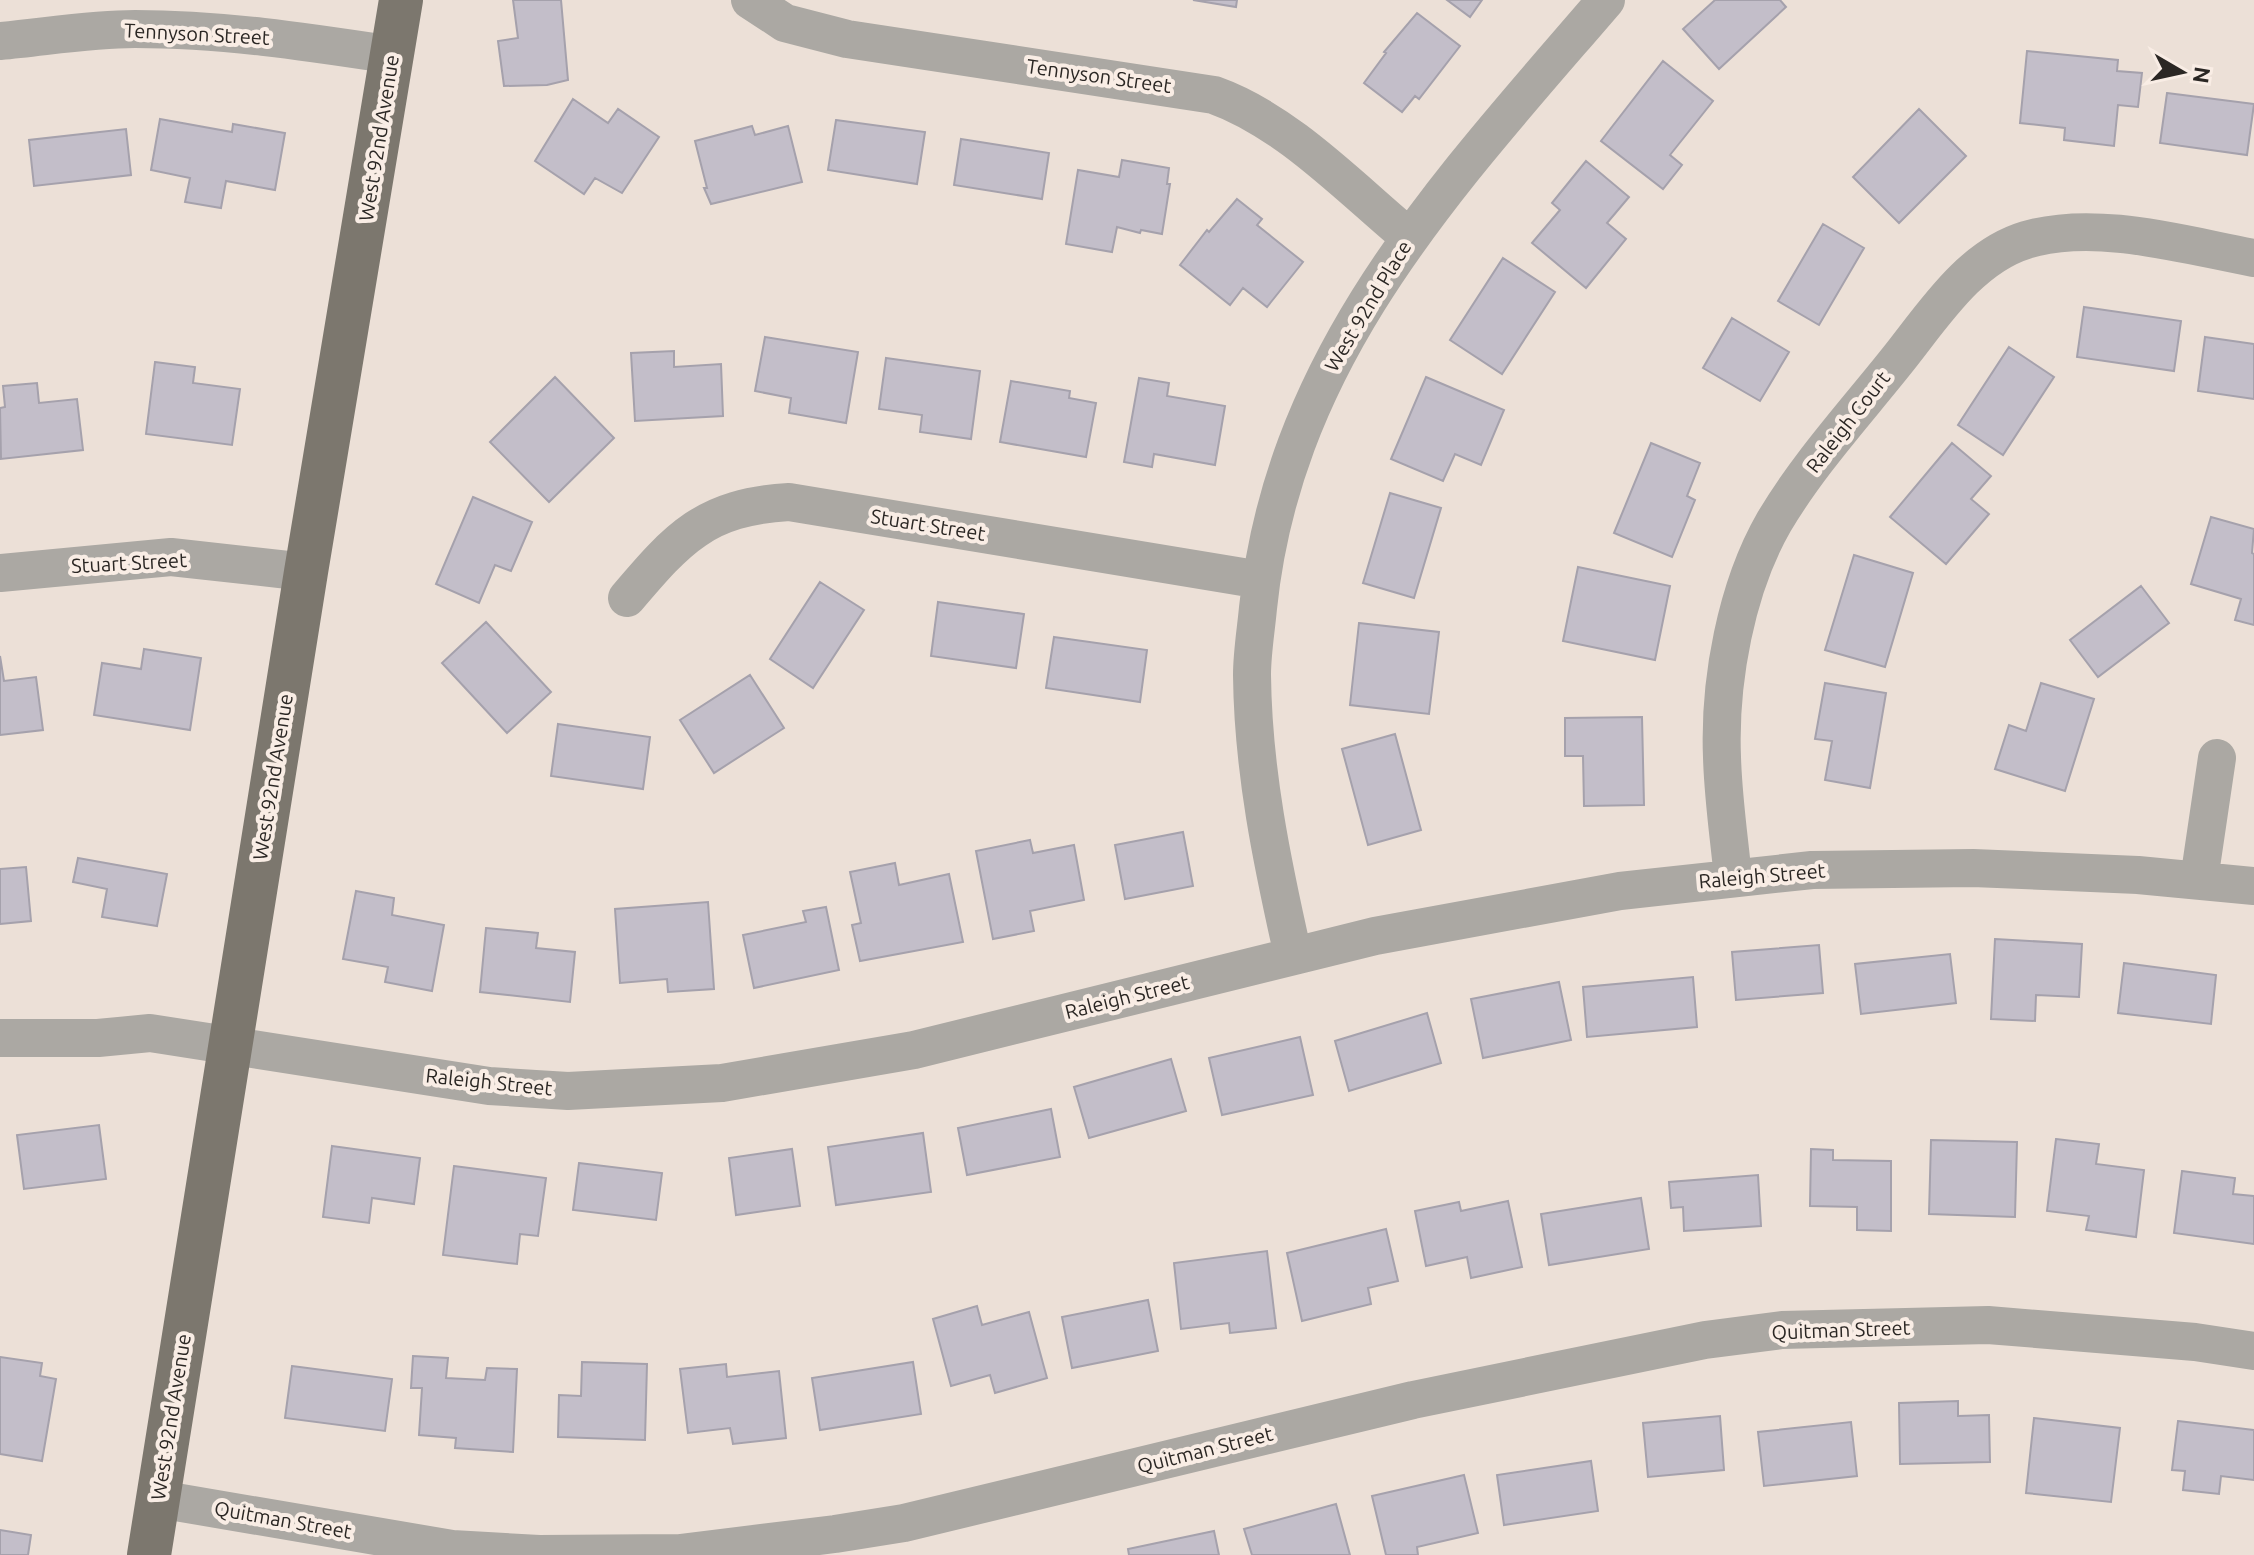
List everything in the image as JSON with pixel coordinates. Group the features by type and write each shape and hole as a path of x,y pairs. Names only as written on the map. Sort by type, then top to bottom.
{"main road":[{"name":"West 92nd Avenue","path":"149,1555 401,0"}],"street":[{"name":"Tennyson Street","path":"750,0 785,23 847,39 1214,95 1239,104 1273,123 1409,237"},
{"name":"West 92nd Place","path":"1293,955 1268,847 1255,748 1252,671 1261,580 1274,514 1300,430 1340,346 1409,237 1472,155 1606,0"},
{"name":"Tennyson Street","path":"0,41 133,29 185,30 286,39 393,55"},
{"name":"Raleigh Court","path":"1733,878 1723,768 1723,712 1742,598 1756,561 1774,523 1808,472 1960,282 2001,251 2054,233 2132,236 2254,258"},
{"name":"Stuart Street","path":"627,598 665,553 698,526 718,515 755,504 789,502 1261,580"},
{"name":"Stuart Street","path":"0,573 171,557 306,572"},
{"path":"2199,880 2217,758"},
{"name":"Raleigh Street","path":"0,1038 98,1038 150,1033 489,1086 568,1091 722,1083 914,1050 1293,955 1558,900 1812,870 1973,868 2138,875 2254,886"},
{"name":"Quitman Street","path":"158,1499 452,1549 539,1554 680,1553 904,1523 1413,1400 1705,1340 1782,1330 1988,1325 2195,1342 2254,1351"}],"building":[{"path":"513,0 561,0 568,80 547,85 504,86 498,41 518,38"},
{"path":"1193,0 1237,0 1236,7"},
{"path":"1447,0 1482,0 1470,17"},
{"path":"1715,0 1780,0 1786,7 1719,69 1683,29"},
{"path":"1417,13 1460,46 1419,99 1415,96 1402,112 1364,83 1384,52"},
{"path":"2027,51 2118,60 2117,71 2142,73 2138,107 2118,105 2114,146 2064,140 2065,128 2020,123"},
{"path":"1663,61 1713,101 1670,155 1682,165 1663,189 1601,141"},
{"path":"2167,93 2254,104 2247,155 2160,143"},
{"path":"573,99 608,123 618,109 659,137 622,193 595,178 584,194 535,161"},
{"path":"1919,109 1966,156 1899,223 1853,177"},
{"path":"160,119 232,132 233,124 285,133 275,190 226,181 221,208 185,202 190,178 151,170"},
{"path":"836,120 925,132 917,184 828,170"},
{"path":"752,126 755,135 788,126 802,182 711,204 704,188 707,188 695,141"},
{"path":"126,129 131,175 34,186 29,140"},
{"path":"961,139 1049,153 1042,199 954,185"},
{"path":"1122,160 1169,168 1167,184 1170,184 1162,234 1117,227 1112,252 1066,244 1078,170 1119,177"},
{"path":"1586,161 1629,197 1607,223 1626,239 1586,288 1532,243 1560,210 1552,203"},
{"path":"1237,199 1262,219 1257,225 1303,262 1267,307 1243,288 1230,305 1180,265 1207,230 1209,232"},
{"path":"1823,224 1864,248 1819,325 1778,301"},
{"path":"1503,258 1555,292 1502,374 1450,340"},
{"path":"2084,307 2181,321 2174,371 2077,357"},
{"path":"1732,318 1789,352 1760,401 1703,368"},
{"path":"765,337 858,352 846,423 789,413 791,398 755,391"},
{"path":"2205,337 2254,344 2254,399 2198,391"},
{"path":"2009,347 2054,377 2003,455 1958,425"},
{"path":"674,351 674,367 721,364 723,416 635,421 631,353"},
{"path":"886,358 980,371 971,439 920,432 922,415 879,409"},
{"path":"155,362 195,367 193,383 240,389 232,445 146,434"},
{"path":"555,377 614,438 549,502 490,442"},
{"path":"1426,377 1504,410 1481,465 1455,454 1443,481 1391,459"},
{"path":"1139,378 1169,383 1167,396 1225,406 1215,465 1154,454 1152,467 1124,462"},
{"path":"1011,381 1070,391 1069,398 1096,403 1086,457 1000,442"},
{"path":"37,383 39,403 77,399 83,450 1,459 0,408 5,407 3,386"},
{"path":"1651,443 1700,463 1687,496 1695,500 1672,557 1614,533"},
{"path":"1952,443 1991,476 1971,499 1989,514 1946,564 1890,517"},
{"path":"1390,493 1441,508 1414,598 1363,583"},
{"path":"473,497 532,522 511,571 495,565 479,603 436,584"},
{"path":"2211,517 2254,529 2254,625 2235,620 2241,599 2191,584"},
{"path":"1854,555 1913,573 1885,667 1825,650"},
{"path":"1578,567 1670,586 1655,660 1563,641"},
{"path":"820,582 864,610 813,688 770,659"},
{"path":"2141,586 2169,623 2098,677 2070,640"},
{"path":"938,602 1024,614 1016,668 931,656"},
{"path":"486,622 551,692 507,733 442,663"},
{"path":"1359,623 1439,632 1429,714 1350,705"},
{"path":"1054,637 1147,650 1140,702 1046,688"},
{"path":"144,649 201,658 190,730 94,715 102,663 141,669"},
{"path":"0,656 4,681 36,677 43,730 0,735"},
{"path":"750,675 784,728 714,773 680,720"},
{"path":"1825,683 1886,693 1870,788 1825,780 1832,741 1815,739"},
{"path":"2041,683 2094,699 2065,791 1995,769 2009,725 2026,731"},
{"path":"1642,717 1644,805 1584,806 1583,756 1565,756 1565,718"},
{"path":"558,724 650,737 643,789 551,776"},
{"path":"1395,734 1421,830 1368,845 1342,749"},
{"path":"1183,832 1193,886 1125,899 1115,845"},
{"path":"1030,840 1033,853 1074,845 1084,900 1030,911 1034,931 993,939 976,851"},
{"path":"78,858 167,874 157,926 102,917 107,889 73,882"},
{"path":"895,863 899,885 949,874 963,942 860,961 852,925 861,923 850,872"},
{"path":"26,867 31,921 0,924 0,869"},
{"path":"356,891 394,898 392,915 444,925 432,991 385,982 388,967 343,959"},
{"path":"708,902 714,989 668,992 667,979 620,983 615,909"},
{"path":"826,907 839,970 754,988 743,935 806,922 803,911"},
{"path":"486,928 538,933 536,948 575,952 570,1002 480,992"},
{"path":"1995,939 2082,944 2079,997 2036,995 2035,1021 1991,1019"},
{"path":"1819,945 1823,993 1736,1000 1732,952"},
{"path":"1950,954 1956,1003 1861,1014 1855,964"},
{"path":"2124,963 2216,975 2211,1024 2118,1013"},
{"path":"1693,977 1697,1027 1587,1037 1583,987"},
{"path":"1559,982 1571,1040 1483,1058 1471,999"},
{"path":"1427,1013 1441,1063 1349,1091 1335,1041"},
{"path":"1300,1037 1313,1095 1222,1115 1209,1058"},
{"path":"1171,1059 1186,1111 1089,1138 1074,1087"},
{"path":"1051,1109 1060,1157 967,1175 958,1128"},
{"path":"99,1125 106,1179 24,1189 17,1135"},
{"path":"923,1133 931,1192 836,1205 828,1147"},
{"path":"2056,1139 2099,1144 2096,1164 2144,1170 2136,1237 2086,1230 2089,1216 2047,1211"},
{"path":"1931,1140 2017,1142 2015,1217 1929,1214"},
{"path":"332,1146 420,1158 414,1204 372,1198 369,1223 323,1217"},
{"path":"792,1149 800,1206 736,1215 729,1158"},
{"path":"1811,1149 1833,1150 1833,1160 1891,1161 1891,1231 1857,1230 1857,1207 1810,1206"},
{"path":"579,1163 662,1173 656,1220 573,1210"},
{"path":"454,1166 546,1178 538,1236 520,1234 517,1264 443,1255"},
{"path":"2182,1171 2235,1178 2233,1194 2254,1196 2254,1244 2174,1233"},
{"path":"1758,1175 1761,1226 1684,1231 1683,1207 1671,1208 1669,1182"},
{"path":"1641,1198 1649,1249 1549,1265 1541,1214"},
{"path":"1508,1201 1522,1267 1471,1278 1467,1257 1426,1266 1415,1211 1459,1202 1461,1211"},
{"path":"1386,1229 1398,1281 1368,1288 1371,1304 1302,1321 1287,1253"},
{"path":"1267,1251 1276,1328 1230,1333 1229,1323 1181,1329 1174,1263"},
{"path":"1148,1300 1158,1351 1072,1368 1062,1317"},
{"path":"977,1306 982,1325 1029,1312 1047,1378 995,1393 990,1375 951,1386 933,1319"},
{"path":"413,1356 448,1358 446,1378 485,1380 487,1368 517,1369 513,1452 455,1448 456,1438 419,1435 422,1388 411,1388"},
{"path":"0,1357 42,1363 40,1376 56,1379 42,1461 0,1454"},
{"path":"582,1362 647,1364 645,1440 558,1437 559,1395 581,1396"},
{"path":"913,1362 921,1414 820,1430 812,1378"},
{"path":"726,1364 727,1377 779,1371 786,1438 733,1444 730,1428 688,1433 680,1369"},
{"path":"292,1366 392,1379 385,1431 285,1418"},
{"path":"1958,1401 1958,1416 1989,1415 1990,1462 1900,1464 1899,1403"},
{"path":"1720,1416 1724,1470 1648,1477 1643,1423"},
{"path":"2034,1418 2120,1428 2111,1502 2026,1493"},
{"path":"2178,1421 2254,1430 2254,1480 2221,1476 2219,1494 2183,1490 2185,1471 2172,1470"},
{"path":"1851,1422 1857,1476 1764,1486 1758,1432"},
{"path":"1591,1461 1598,1511 1504,1525 1497,1475"},
{"path":"1464,1475 1478,1533 1417,1547 1418,1555 1386,1555 1372,1496"},
{"path":"1336,1504 1350,1555 1252,1555 1244,1529"},
{"path":"0,1530 31,1535 28,1555 0,1555"},
{"path":"1214,1531 1219,1555 1129,1555 1128,1549"}]}
